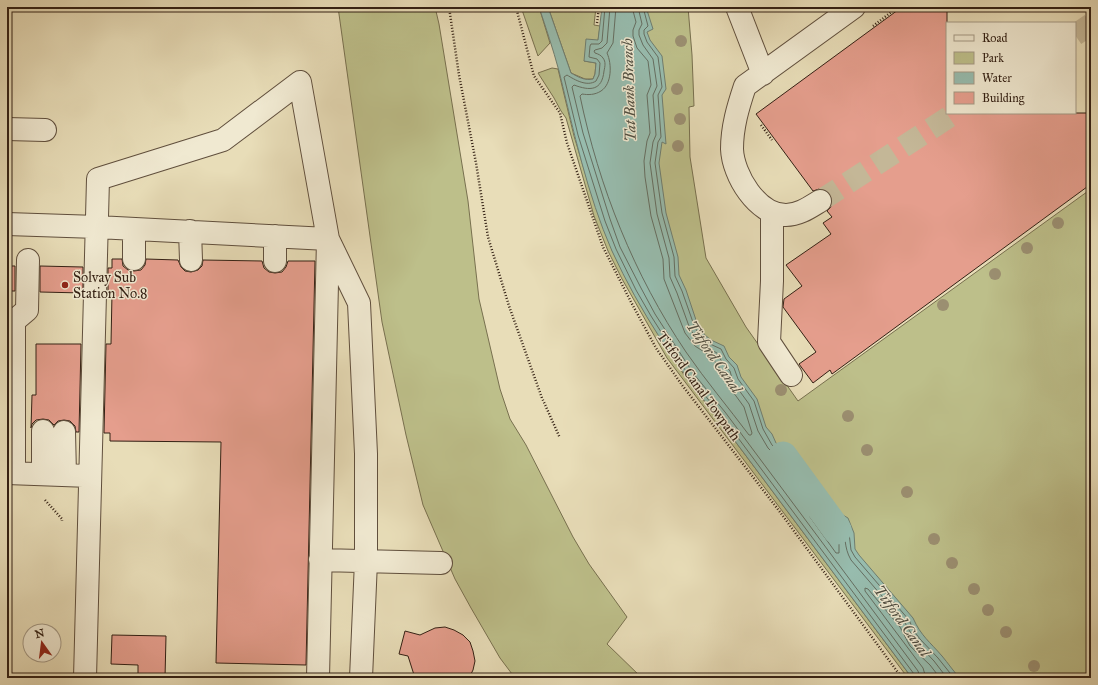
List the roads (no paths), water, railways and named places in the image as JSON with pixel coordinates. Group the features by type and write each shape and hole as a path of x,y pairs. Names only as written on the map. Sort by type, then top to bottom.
{"lane":[{"path":"737,7 763,74"},
{"path":"820,201 807,209 786,215 772,212 761,206 752,197 737,170 732,151 733,126 738,105 745,86 854,7"},
{"path":"85,678 98,179 223,140 300,82 328,238 319,403 317,555 313,654 318,678"},
{"path":"7,129 46,130"},
{"path":"772,212 772,281 769,342 791,375"},
{"path":"7,224 328,238"},
{"path":"134,229 134,259"},
{"path":"190,231 191,260"},
{"path":"275,236 275,261"},
{"path":"328,238 359,304 366,454 366,561 361,678"},
{"path":"21,474 14,321 27,310 28,260"},
{"path":"21,474 54,431 65,475"},
{"path":"21,474 90,476"},
{"path":"317,555 366,561 441,563"}],"water":[{"name":"Tat Bank Branch","path":"539,7 548,7 571,73 582,78 593,79 596,63 584,61 586,39 598,40 602,7 646,7 653,29 647,32 650,40 662,56 666,89 662,95 666,144 662,142 659,163 666,213 678,257 679,275 686,290 698,326 711,340 724,346 729,357 737,365 741,377 757,399 766,427 802,478 810,496 848,518 854,533 855,549 859,555 913,618 923,634 960,678 912,678 687,378 647,317 612,251 595,207 576,140 559,71"}],"waterway":[{"name":"Titford Canal","path":"783,456 837,530"}],"tunnel":[{"path":"1076,34 1091,24"},
{"path":"820,201 953,114"}],"place":[{"name":"Solvay Sub Station No.8","path":"65,285"}]}
